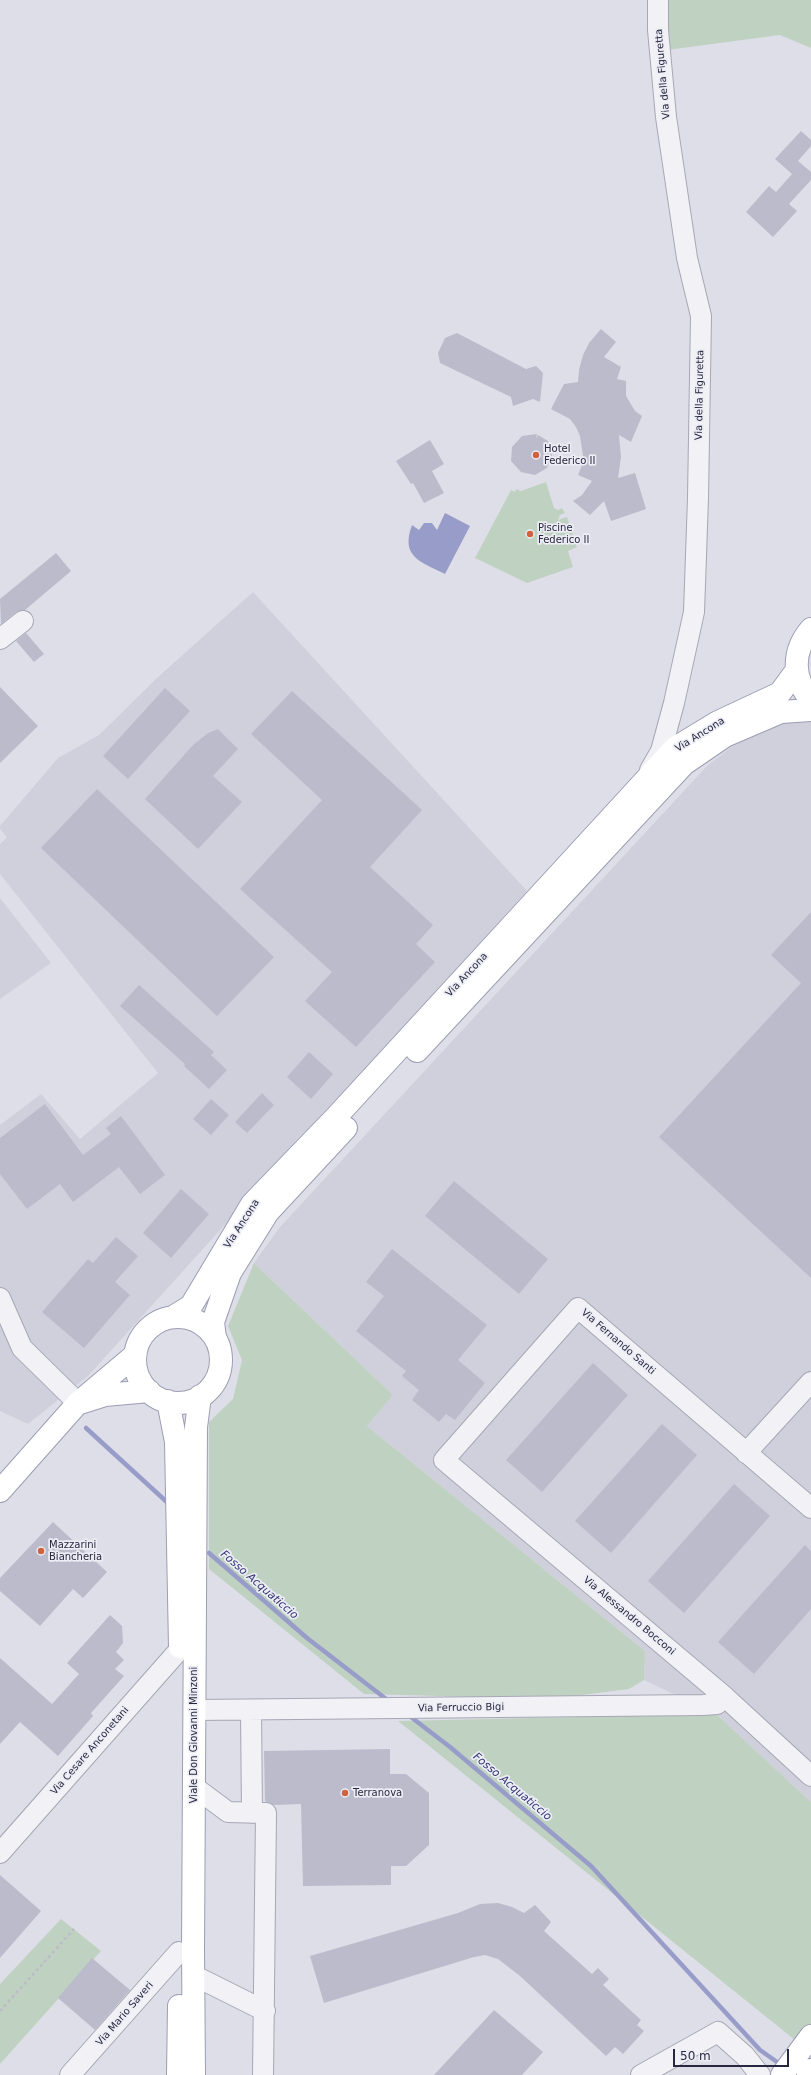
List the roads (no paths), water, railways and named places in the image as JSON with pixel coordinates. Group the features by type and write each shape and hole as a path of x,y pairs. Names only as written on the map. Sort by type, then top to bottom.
{"main road":[{"path":"811,629 799,647 796,659 796,671 799,682 811,700"},
{"name":"Via Ancona","path":"173,1317 191,1306 252,1204 336,1117 676,748 718,722 780,693 796,671"},
{"name":"Via Ancona","path":"215,1338 213,1322 230,1273 268,1212 684,764 732,733 781,712 811,710"},
{"path":"173,1317 193,1320 209,1330 215,1338 221,1356 218,1375 208,1390 190,1401 168,1401 158,1398 149,1391 138,1375 135,1355 139,1342 147,1330 155,1324 173,1317"},
{"path":"0,1491 78,1403 135,1355"},
{"path":"78,1403 105,1395 149,1391"},
{"name":"Viale Don Giovanni Minzoni","path":"194,2075 193,1786 196,1426 200,1396"},
{"name":"Viale Don Giovanni Minzoni","path":"168,1401 176,1442 180,1649 178,2075"},
{"path":"782,2075 811,2036"},
{"path":"808,2075 811,2070"}],"street":[{"name":"Via della Figuretta","path":"642,784 661,750 674,703 694,612 698,498 701,316 687,258 666,117 658,30 658,0"},
{"path":"0,639 23,621"},
{"path":"0,1298 22,1348 78,1403"},
{"name":"Via Fernando Santi","path":"444,1460 578,1308 811,1508"},
{"path":"746,1453 811,1382"},
{"name":"Via Alessandro Bocconi","path":"444,1460 725,1697 811,1776"},
{"name":"Via Cesare Anconetani","path":"0,1853 180,1649"},
{"name":"Via Ferruccio Bigi","path":"194,1710 251,1711 703,1705 717,1704 725,1697"},
{"path":"251,1711 252,1813"},
{"path":"193,1786 228,1812 266,1813 265,2011 263,2075"},
{"name":"Via Mario Saveri","path":"70,2075 179,1952"},
{"path":"193,1975 265,2011"},
{"path":"641,2075 718,2032 745,2056 760,2075"}],"water":[{"path":"445,513 470,526 445,574 428,566 415,557 409,544 409,536 412,525 419,530 424,523 432,523 437,530"}],"waterway":[{"path":"86,1428 169,1504"},
{"name":"Fosso Acquaticcio","path":"209,1553 307,1638 390,1702"},
{"name":"Fosso Acquaticcio","path":"407,1714 450,1747 591,1866 760,2050 777,2062"}],"place":[{"name":"Hotel Federico II","path":"536,455"},
{"name":"Piscine Federico II","path":"530,534"},
{"name":"Mazzarini Biancheria","path":"41,1551"},
{"name":"Terranova","path":"345,1793"}]}
